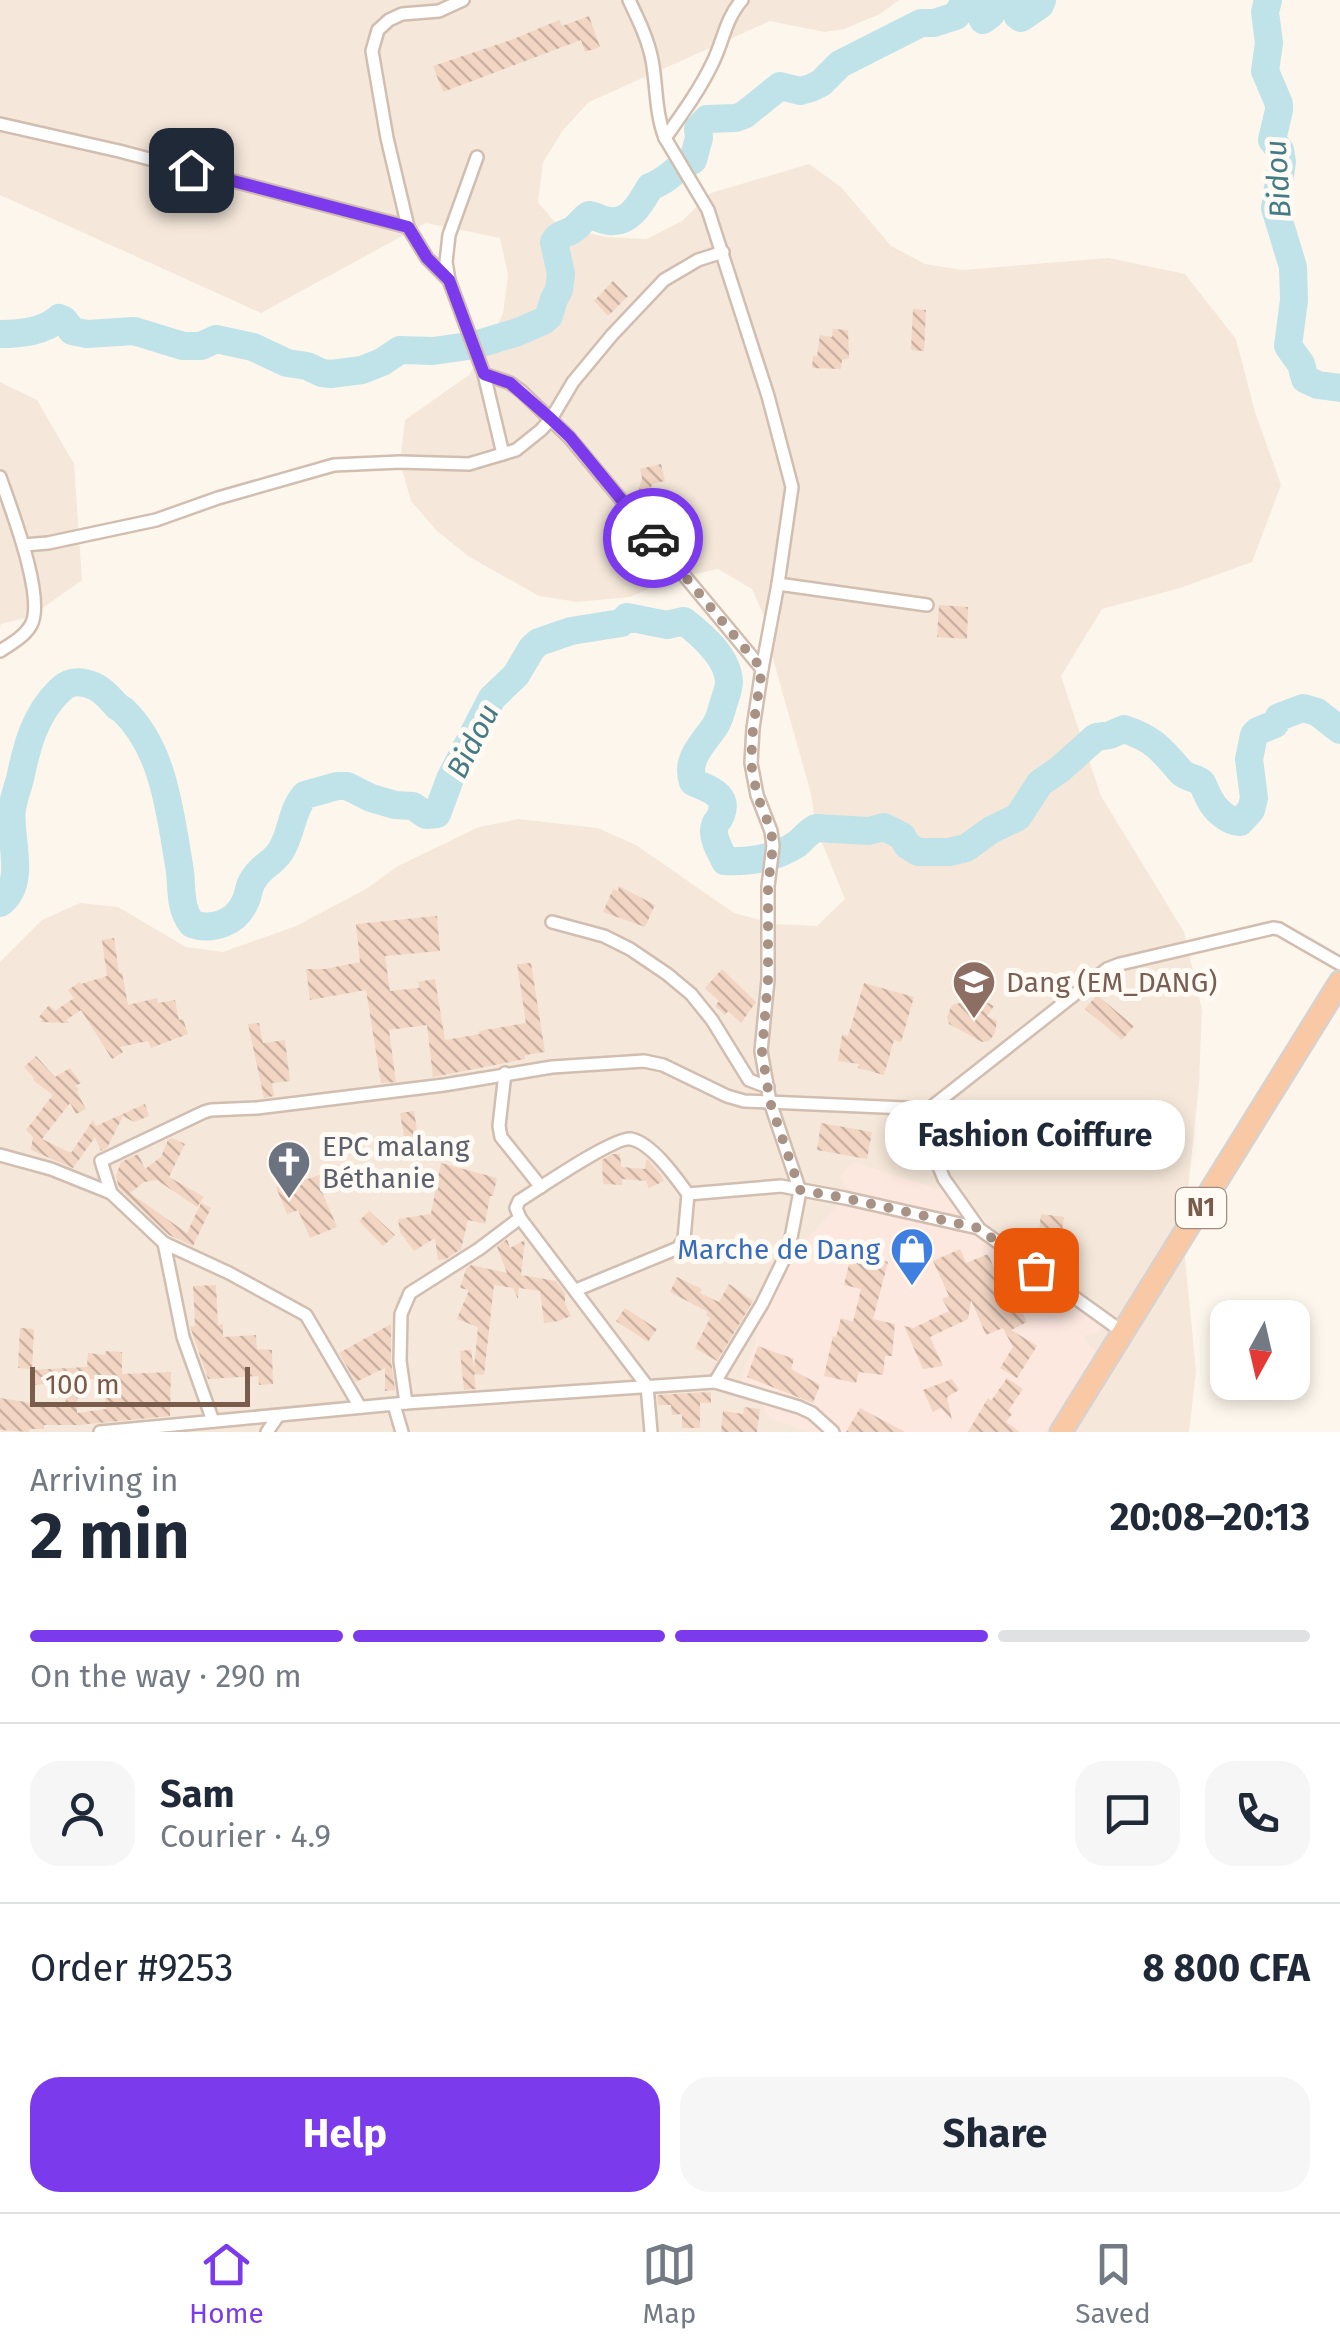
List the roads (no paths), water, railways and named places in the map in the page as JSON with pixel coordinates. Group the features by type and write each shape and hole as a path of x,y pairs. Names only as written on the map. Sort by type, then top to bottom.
{"highway":[{"name":"N1","path":"1061,1432 1340,982"}],"street":[{"path":"449,280 427,258 408,227 372,51 378,30 390,20 402,14 439,12 463,0"},
{"path":"629,0 648,44 658,118 665,138 708,210 768,396 793,489 762,669 751,763 773,846 762,1052 770,1102 800,1190 784,1259 753,1320 714,1382"},
{"path":"665,138 702,86 738,2"},
{"path":"0,124 408,227"},
{"path":"477,157 446,250 449,280 484,374 503,454"},
{"path":"24,545 156,520 334,464 469,464 516,450 532,440 551,419 573,382 664,280 698,260 723,252"},
{"path":"484,374 510,383 570,437 762,669"},
{"path":"0,477 24,545 35,612 31,625 0,650"},
{"path":"778,584 928,605"},
{"path":"552,922 604,936 667,974 712,1020 749,1080 768,1087"},
{"path":"111,1194 101,1161 204,1112 444,1086 552,1067 644,1060 744,1100 929,1109 1107,969 1120,964 1279,928 1340,964"},
{"path":"505,1073 501,1136 541,1187"},
{"path":"929,1109 944,1179 978,1228 1124,1333"},
{"path":"576,1290 678,1248 684,1239 688,1194 661,1160 630,1138 607,1147 541,1187 516,1208 520,1218 647,1386 651,1432"},
{"path":"0,1154 52,1169 111,1194 164,1243 229,1272 306,1315 360,1407"},
{"path":"688,1194 770,1186 845,1198 978,1228"},
{"path":"402,1432 401,1314 410,1293 520,1218"},
{"path":"164,1243 183,1337 212,1421"},
{"path":"100,1432 360,1407 714,1382 799,1407 833,1432"},
{"path":"268,1432 278,1416"}],"waterway":[{"path":"0,334 39,329 59,318 72,331 87,334 134,331 183,346 201,346 216,339 253,347 287,363 331,374 362,370 400,350 433,351 475,345 518,332 549,316 561,274 556,239 589,215 613,221 627,217 650,187 693,160 698,129 707,119 744,115 780,86 800,91 811,88 840,64 921,23 956,16 964,3 975,5 983,20 991,14 995,0"},
{"path":"1013,0 1021,18 1042,0"},
{"name":"Bidou","path":"1268,0 1265,71 1279,104 1272,140 1280,150 1282,162 1275,208 1293,267 1294,300 1288,346 1301,364 1305,379 1340,388"},
{"name":"Bidou","path":"0,903 13,883 12,808 29,742 51,699 76,682 90,684 104,693 123,710 148,743 168,803 185,910 192,924 207,926 223,924 241,909 251,883 284,845 305,795 347,786 371,798 413,806 426,815 437,814 450,779 492,698 516,675 532,648 571,631 621,623 627,617 667,625 684,621 719,655 728,673 727,694 718,721 691,766 693,782 715,793 722,802 714,834 725,861 753,860 780,853 816,828 869,831 884,827 902,836 918,852 966,848 1018,817 1040,783 1096,737 1124,729 1156,746 1183,774 1202,783 1222,814 1240,822 1251,810 1254,798 1249,759 1258,731 1303,708 1317,712 1340,730"}],"place":[{"name":"Dang (EM_DANG)","path":"974,1020"},
{"name":"EPC malang Béthanie","path":"289,1200"},
{"name":"Fashion Coiffure","path":"1036,1270"},
{"name":"Marche de Dang","path":"912,1287"}]}
